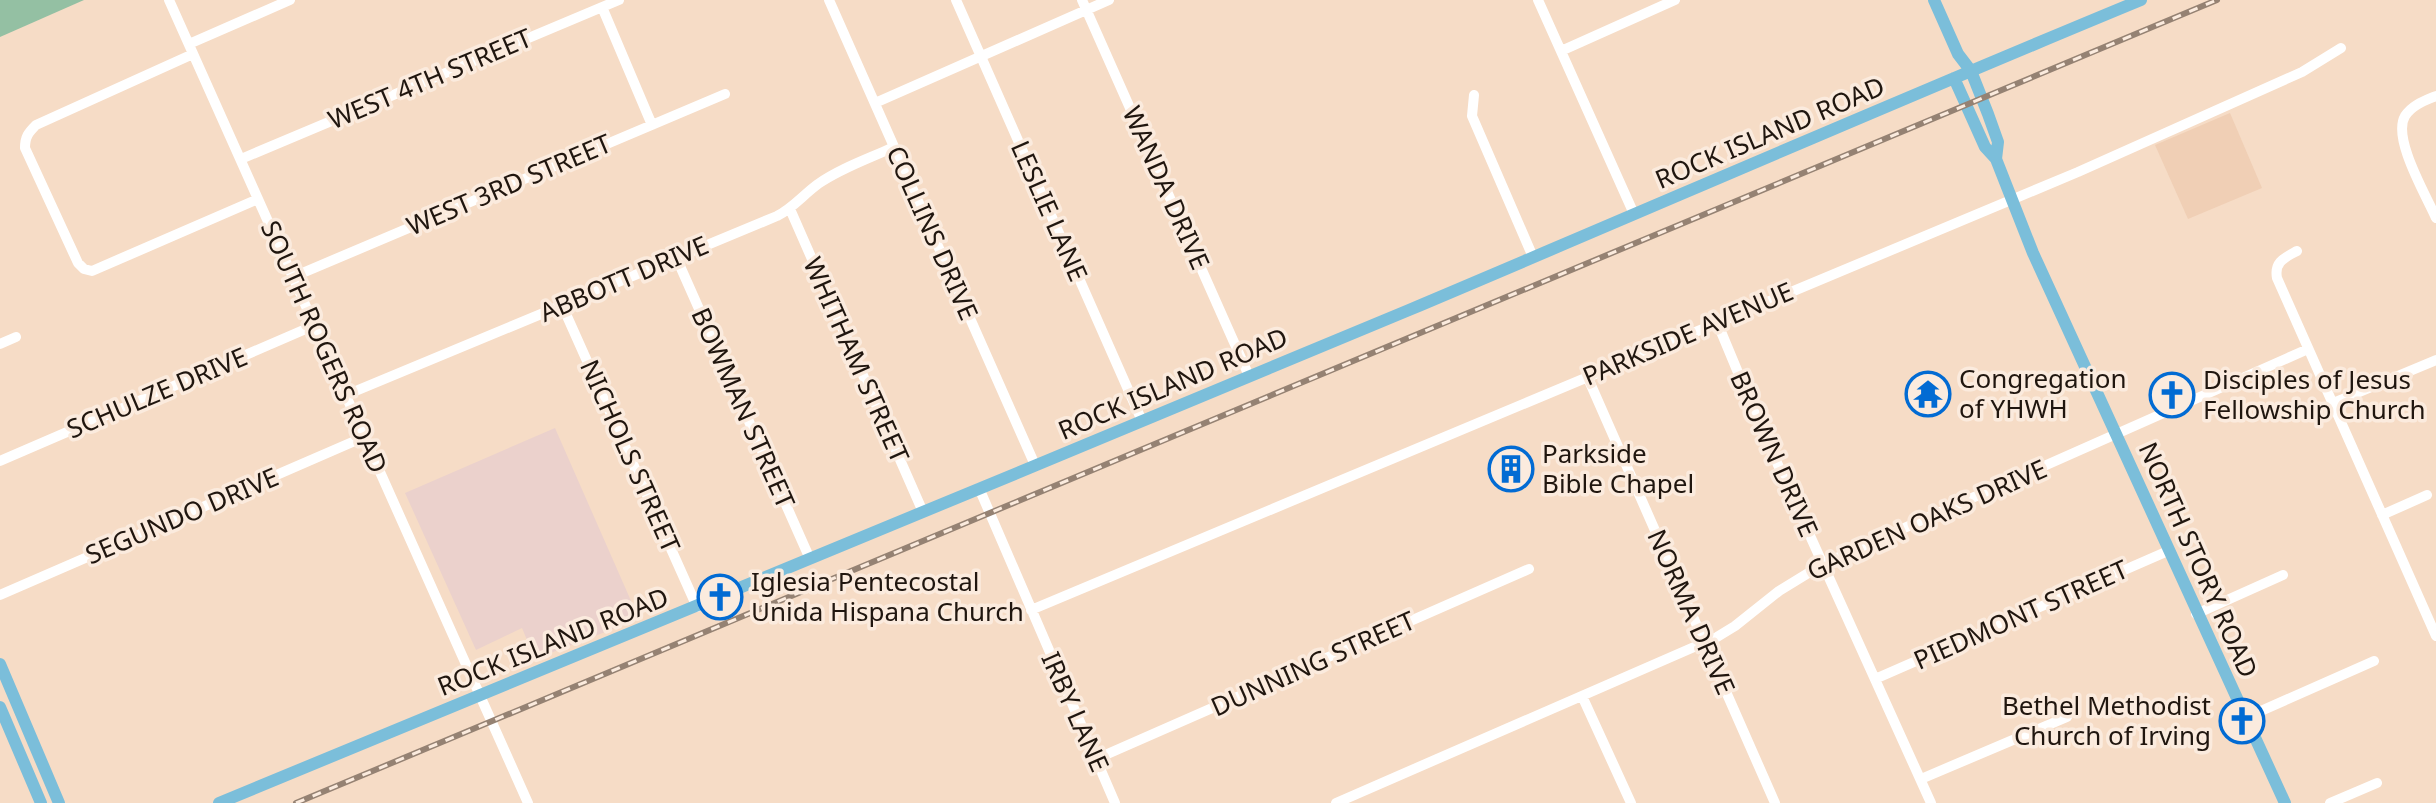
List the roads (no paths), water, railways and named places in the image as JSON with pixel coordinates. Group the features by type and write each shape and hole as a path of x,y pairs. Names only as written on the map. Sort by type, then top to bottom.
{"main road":[{"name":"NORTH STORY ROAD","path":"1934,0 1958,54 1971,71 1998,142 1996,159"},
{"name":"ROCK ISLAND ROAD","path":"219,803 697,607 1533,257 1971,71 2111,6 2141,0"},
{"path":"1954,78 1958,54"},
{"name":"NORTH STORY ROAD","path":"1954,78 1985,147 1996,159 2196,614 2285,803"},
{"path":"0,664 59,803"},
{"path":"0,707 41,803"},
{"path":"7,724 22,717"},
{"path":"25,767 40,760"}],"street":[{"name":"SOUTH ROGERS ROAD","path":"169,0 528,803"},
{"path":"258,199 92,271 84,269 78,263 55,215 25,148 25,139 36,125 290,0"},
{"name":"WEST 4TH STREET","path":"241,159 619,0"},
{"name":"COLLINS DRIVE","path":"829,0 1035,465"},
{"name":"LESLIE LANE","path":"956,0 1142,421"},
{"path":"875,103 981,57 1084,5 1109,0"},
{"path":"1538,0 1634,214"},
{"path":"1561,51 1675,0"},
{"name":"WANDA DRIVE","path":"1084,5 1249,376"},
{"path":"602,7 652,125"},
{"name":"PARKSIDE AVENUE","path":"1031,610 2011,199 2302,72 2341,48"},
{"name":"WEST 3RD STREET","path":"293,277 725,94"},
{"path":"1474,95 1472,116 1533,257"},
{"path":"2436,96 2414,106 2404,118 2400,130 2403,144 2436,218"},
{"name":"ABBOTT DRIVE","path":"346,395 790,209 834,174 894,147"},
{"name":"WHITHAM STREET","path":"790,209 923,512"},
{"path":"2297,251 2280,260 2275,270 2382,515 2433,622 2436,636"},
{"name":"BOWMAN STREET","path":"676,257 810,559"},
{"name":"NICHOLS STREET","path":"562,305 697,607"},
{"name":"BROWN DRIVE","path":"1717,322 1931,803"},
{"name":"SCHULZE DRIVE","path":"0,461 315,325"},
{"path":"0,344 16,337"},
{"name":"GARDEN OAKS DRIVE","path":"1336,803 1704,642 1735,626 1779,591 1823,564 2308,349"},
{"path":"2333,403 2436,360"},
{"name":"NORMA DRIVE","path":"1587,376 1775,803"},
{"name":"SEGUNDO DRIVE","path":"0,595 364,437"},
{"name":"IRBY LANE","path":"979,488 1115,803"},
{"path":"2382,515 2427,495"},
{"name":"PIEDMONT STREET","path":"1875,679 2168,551"},
{"name":"DUNNING STREET","path":"1096,759 1529,569"},
{"path":"2196,614 2283,575"},
{"path":"2245,718 2374,661"},
{"path":"1582,696 1631,803"},
{"path":"1921,779 2067,717"},
{"path":"2330,803 2377,783"}],"railway":[{"path":"296,803 2217,0"}],"place":[{"name":"Congregation of YHWH","path":"1928,394"},
{"name":"Disciples of Jesus Fellowship Church","path":"2172,395"},
{"name":"Parkside Bible Chapel","path":"1511,469"},
{"name":"Iglesia Pentecostal Unida Hispana Church","path":"720,597"},
{"name":"Bethel Methodist Church of Irving","path":"2242,721"}]}
